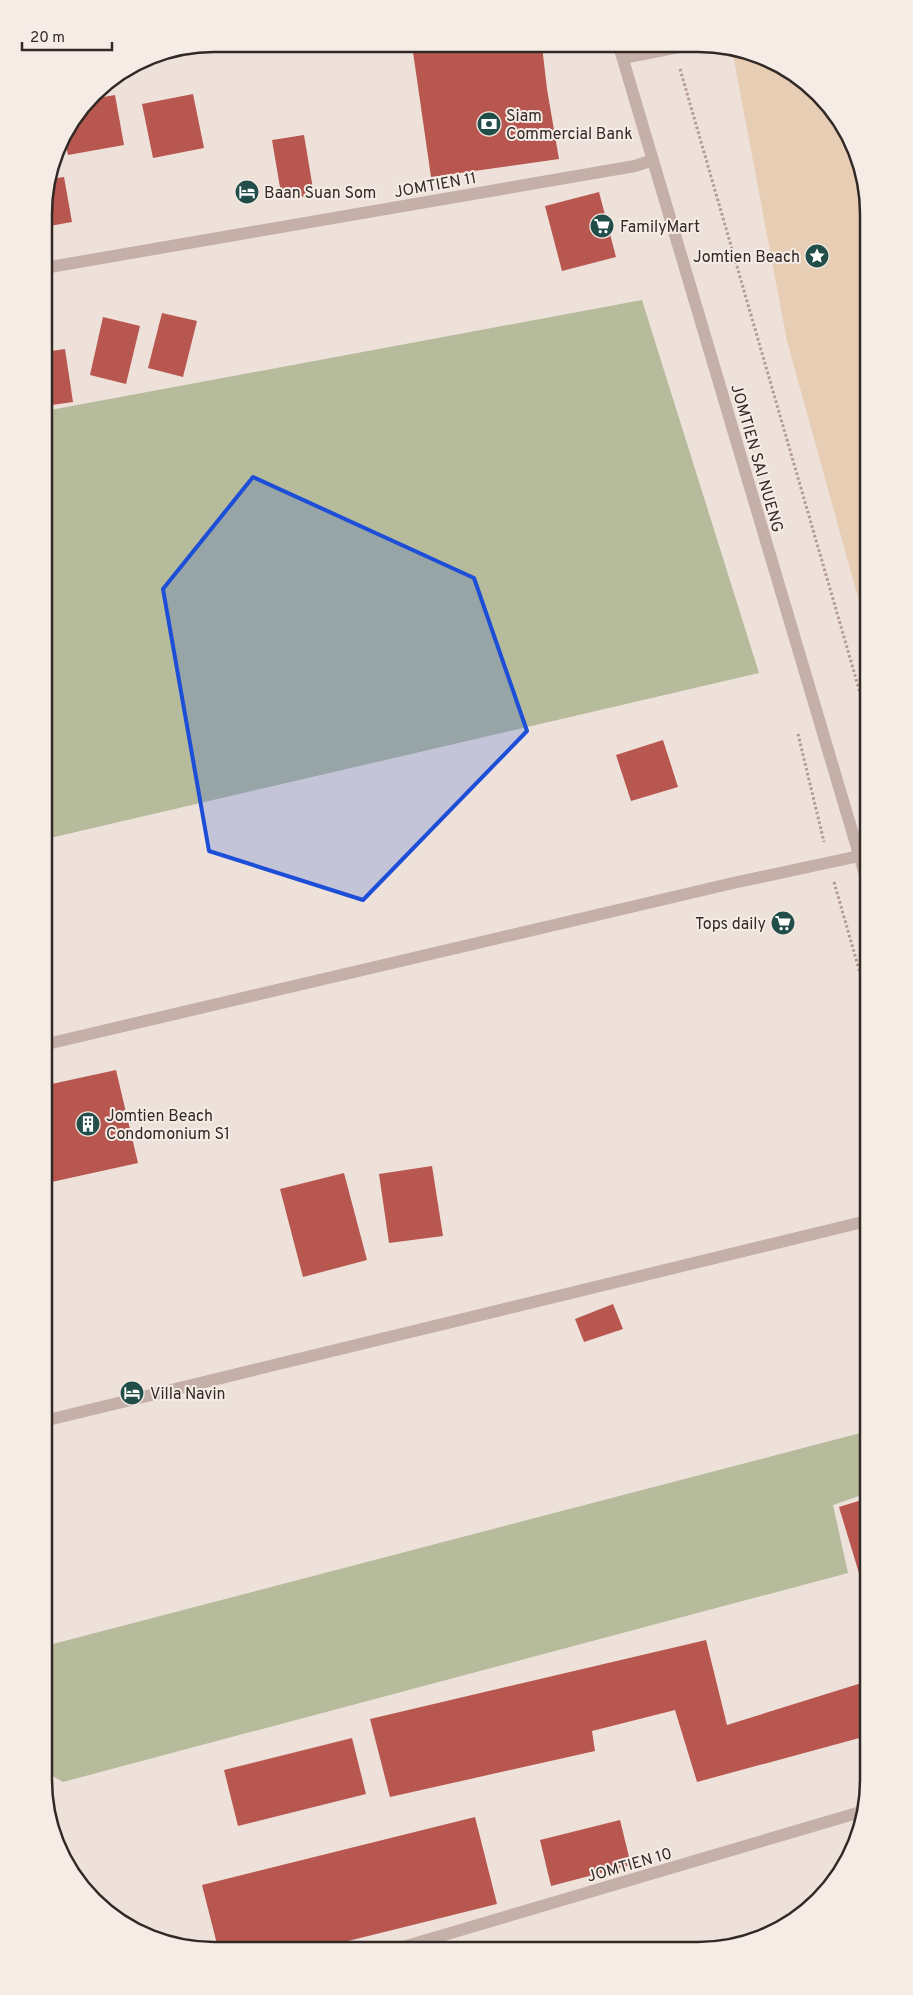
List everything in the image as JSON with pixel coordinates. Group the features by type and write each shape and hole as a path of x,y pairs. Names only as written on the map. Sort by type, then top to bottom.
{"street":[{"name":"JOMTIEN SAI NUENG","path":"621,52 860,859"},
{"name":"JOMTIEN 11","path":"53,266 625,167 653,160"},
{"path":"52,1043 859,856"},
{"path":"52,1419 860,1222"},
{"name":"JOMTIEN 10","path":"421,1942 857,1813"}],"path":[{"path":"678,52 860,692"}],"highlighted area":[{"path":"253,477 474,578 527,731 363,900 209,851 163,589"}],"green space":[{"path":"642,300 759,673 53,837 53,410"},
{"path":"860,1433 860,1496 833,1505 848,1573 63,1782 52,1776 52,1644"}],"sand":[{"name":"Jomtien Beach","path":"733,57 751,61 770,69 789,80 813,100 839,133 855,172 860,214 860,605 787,341"}],"building":[{"name":"Siam Commercial Bank","path":"543,52 559,159 431,177 413,53"},
{"path":"193,94 204,148 153,158 142,104"},
{"path":"115,95 124,145 68,155 67,148 74,133 103,97"},
{"path":"304,135 314,195 282,199 272,140"},
{"path":"64,177 72,222 53,225 53,204 57,178"},
{"path":"599,192 616,257 562,271 545,206"},
{"path":"162,313 197,321 183,377 148,368"},
{"path":"103,317 140,326 126,384 90,375"},
{"path":"65,349 73,402 53,405 53,351"},
{"path":"663,740 678,787 631,801 616,755"},
{"name":"Jomtien Beach Condomonium S1","path":"116,1070 138,1163 52,1182 52,1084"},
{"path":"432,1166 443,1236 389,1243 379,1174"},
{"path":"344,1173 367,1260 303,1277 280,1189"},
{"path":"613,1304 623,1329 584,1342 575,1319"},
{"path":"860,1500 860,1577 839,1507"},
{"path":"706,1640 727,1725 860,1683 860,1738 697,1782 675,1710 592,1731 595,1751 390,1797 370,1719"},
{"path":"352,1738 366,1794 238,1826 224,1770"},
{"path":"475,1817 497,1904 344,1942 216,1942 202,1885"},
{"path":"620,1820 631,1865 551,1886 540,1840"}],"place":[{"name":"Siam Commercial Bank","path":"489,124"},
{"name":"Baan Suan Som","path":"247,192"},
{"name":"FamilyMart","path":"602,226"},
{"name":"Jomtien Beach","path":"817,256"},
{"name":"Tops daily","path":"783,923"},
{"name":"Jomtien Beach Condomonium S1","path":"88,1124"},
{"name":"Villa Navin","path":"132,1393"}]}
